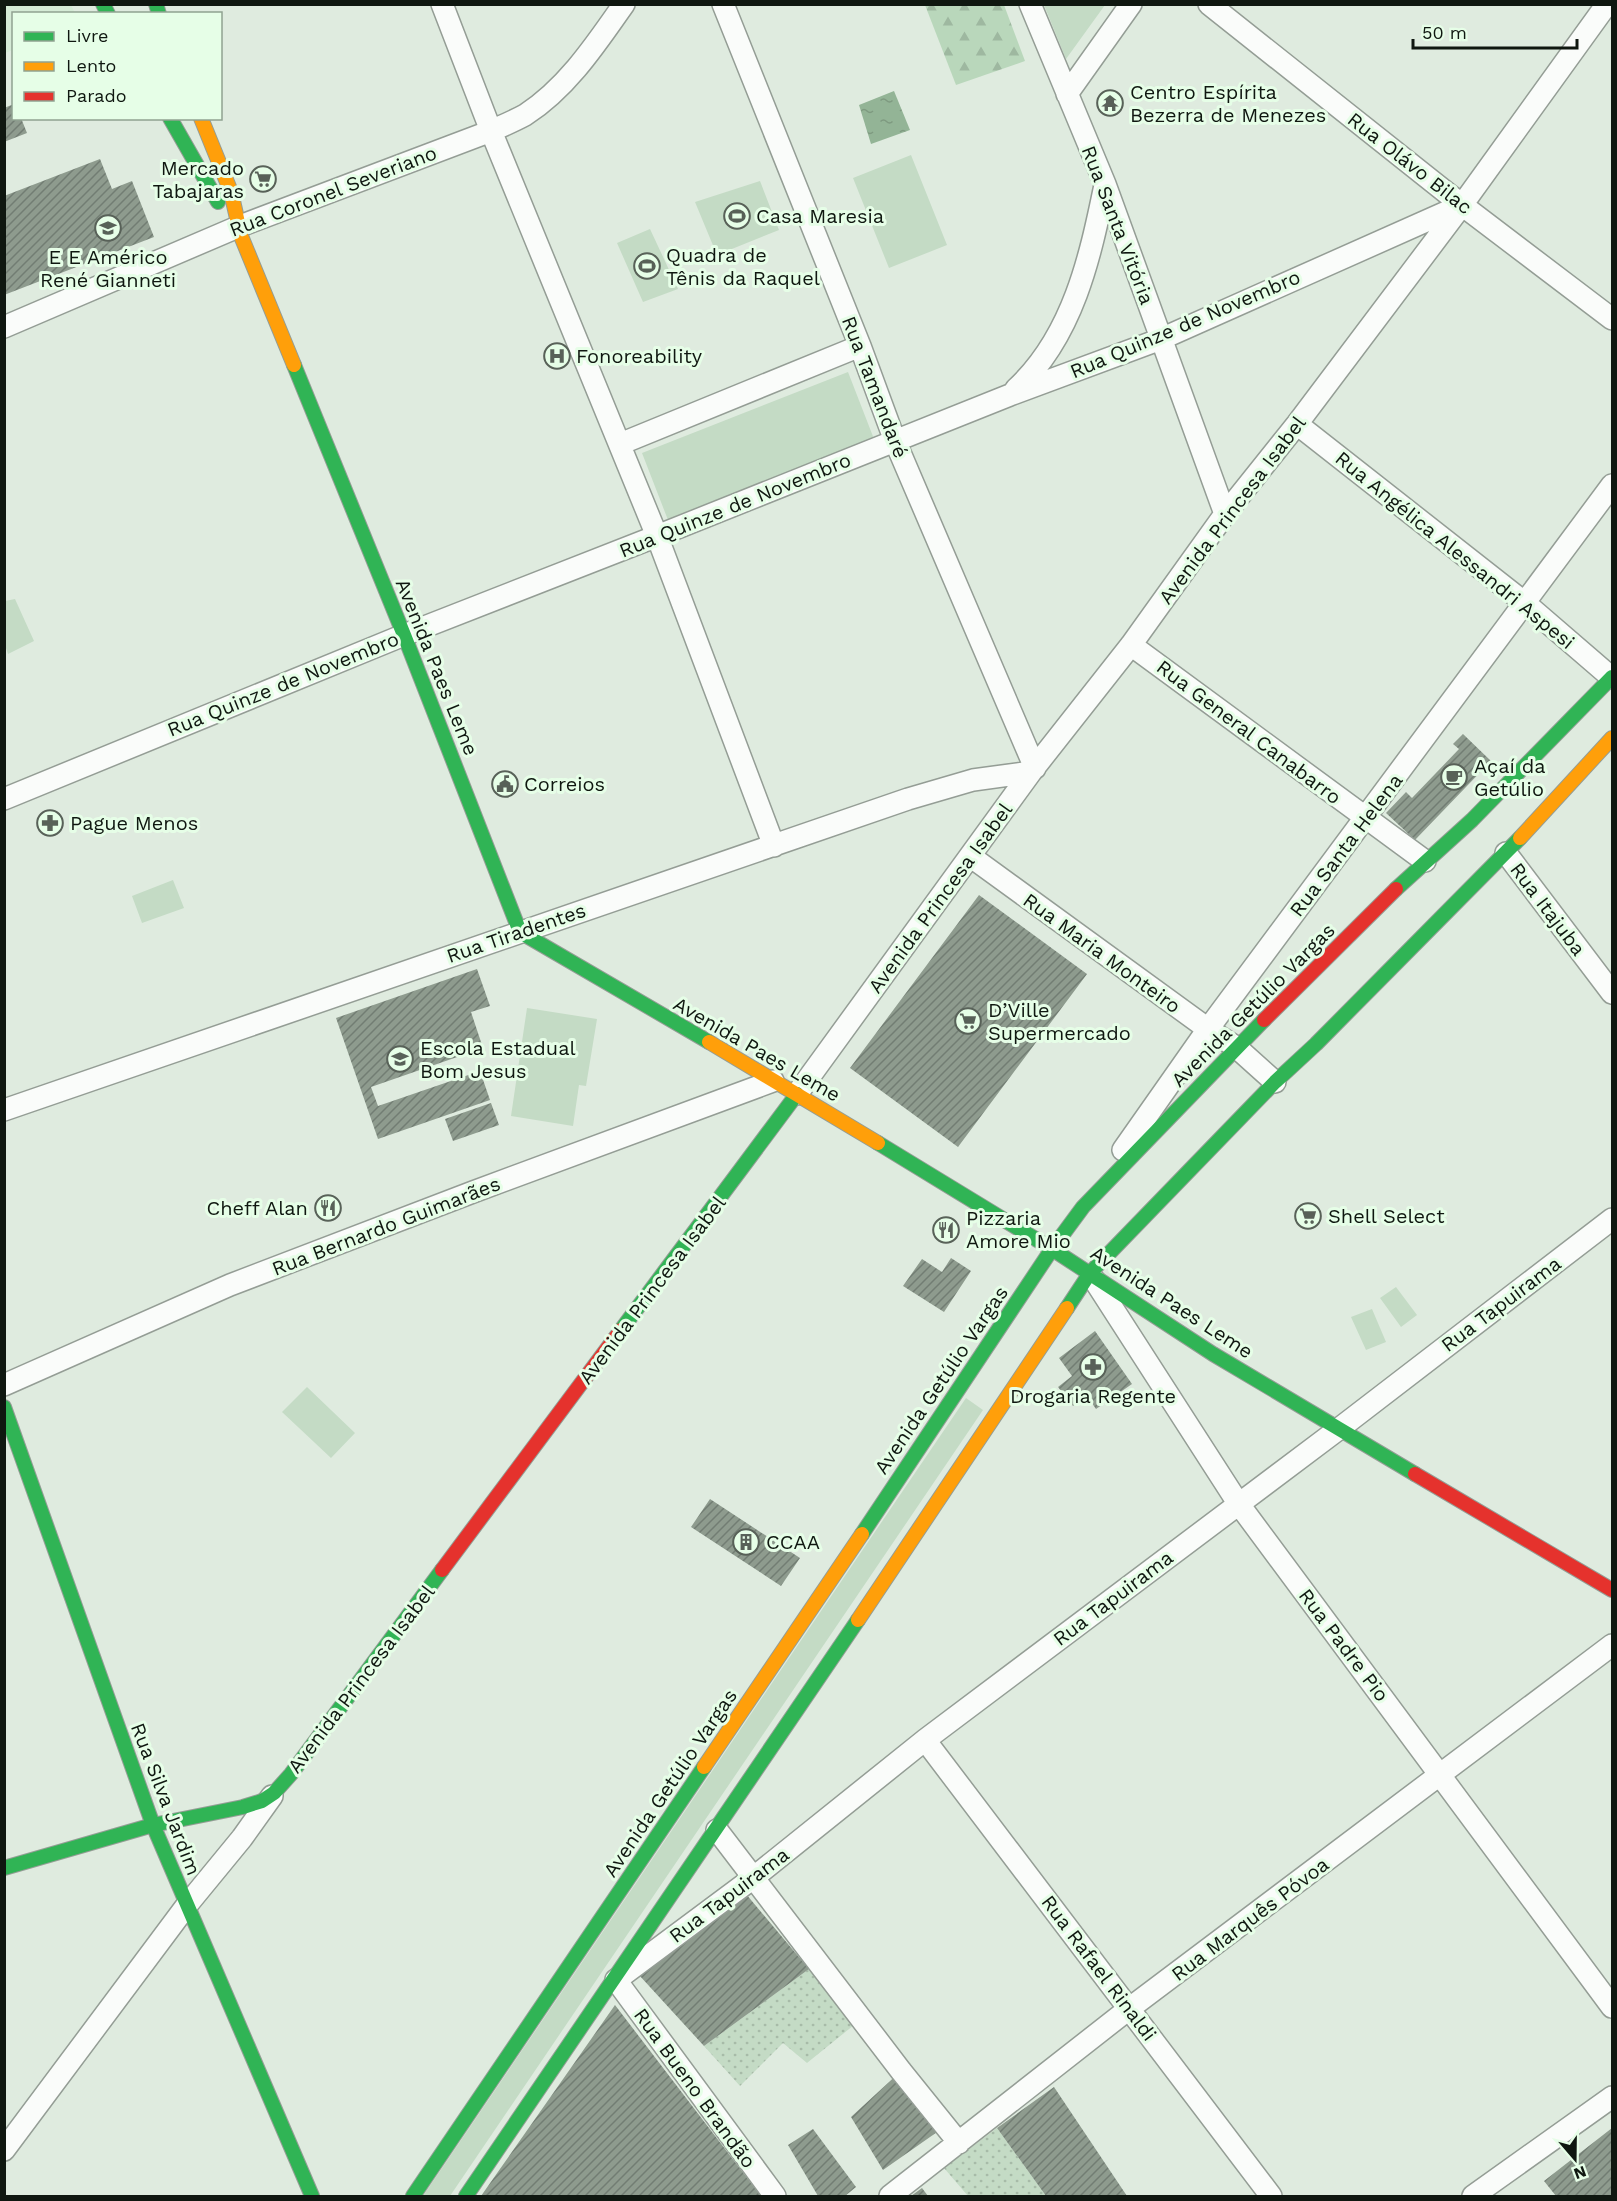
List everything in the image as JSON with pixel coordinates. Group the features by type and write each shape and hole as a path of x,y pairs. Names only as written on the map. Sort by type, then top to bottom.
{"street":[{"path":"442,4 491,131 657,536 774,846"},
{"name":"Rua Coronel Severiano","path":"4,327 238,230 491,131 525,115 555,92 597,44 624,4"},
{"name":"Rua Tamandaré","path":"723,4 896,441 1033,770"},
{"name":"Rua Santa Vitória","path":"1030,4 1105,184 1225,514"},
{"path":"1067,94 1131,4"},
{"name":"Rua Olávo Bilac","path":"1209,4 1462,205 1612,319"},
{"name":"Avenida Princesa Isabel","path":"4,2150 187,1905 291,1774 797,1094 1033,770 1131,645 1225,514 1297,424 1462,205 1608,4"},
{"path":"171,120 238,230"},
{"path":"202,120 222,171 238,230"},
{"path":"1010,395 1035,371 1063,325 1081,285 1093,243 1105,184"},
{"name":"Rua Quinze de Novembro","path":"4,799 404,635 1010,395 1161,339 1462,205"},
{"name":"Avenida Paes Leme","path":"238,230 404,635 520,932 797,1094 1052,1249 1213,1354 1612,1590"},
{"path":"620,444 860,346"},
{"name":"Rua Angélica Alessandri Aspesi","path":"1297,424 1525,603 1612,678"},
{"name":"Rua Santa Helena","path":"1083,1207 1208,1029 1612,485"},
{"name":"Rua General Canabarro","path":"1131,645 1425,861"},
{"name":"Avenida Getúlio Vargas","path":"413,2196 1052,1249 1083,1207 1236,1047 1425,861 1472,820 1612,678"},
{"path":"466,2196 616,1980 802,1705 1090,1273 1275,1082 1316,1044 1506,853 1548,796 1585,768 1612,738"},
{"path":"1539,774 1550,740"},
{"path":"1585,768 1612,756"},
{"name":"Rua Tiradentes","path":"4,1110 908,799 973,780 1033,770"},
{"name":"Rua Itajuba","path":"1506,853 1612,993"},
{"name":"Rua Maria Monteiro","path":"970,856 1236,1047 1275,1082"},
{"name":"Rua Bernardo Guimarães","path":"4,1385 230,1285 773,1081"},
{"name":"Rua Tapuirama","path":"616,1980 753,1878 925,1740 1340,1428 1612,1219"},
{"name":"Rua Padre Pio","path":"1090,1273 1238,1503 1612,2007"},
{"name":"Rua Silva Jardim","path":"4,1407 153,1825 312,2196"},
{"path":"841,1592 840,1576 849,1553"},
{"path":"859,1598 866,1597 883,1581"},
{"name":"Rua Marquês Póvoa","path":"890,2196 1130,2008 1611,1650"},
{"path":"765,1677 788,1656 797,1656"},
{"path":"802,1705 810,1684 809,1672"},
{"name":"Rua Rafael Rinaldi","path":"925,1740 1271,2196"},
{"name":"Avenida Princesa Isabel","path":"4,1868 153,1825 243,1807 262,1801 274,1793"},
{"path":"717,1830 901,2071 959,2143"},
{"name":"Rua Bueno Brandão","path":"616,1980 775,2196"},
{"path":"1473,2196 1612,2097"}],"shaded area":[{"path":"5,4 71,5 74,12 12,12 12,50 5,53"},
{"path":"1044,5 1105,5 1066,59"},
{"path":"911,155 947,245 889,268 853,178"},
{"name":"Casa Maresia","path":"760,181 779,230 717,255 695,202"},
{"name":"Quadra de Tênis da Raquel","path":"650,229 678,289 643,302 617,243"},
{"path":"848,372 874,439 668,520 642,453"},
{"path":"15,599 34,641 8,654 5,645 5,601"},
{"path":"173,880 184,908 142,923 132,896"},
{"name":"Escola Estadual Bom Jesus","path":"527,1008 597,1019 586,1086 579,1085 573,1126 511,1116"},
{"path":"1396,1287 1417,1315 1401,1327 1380,1298"},
{"path":"1372,1309 1386,1342 1366,1350 1351,1317"},
{"path":"307,1387 355,1433 331,1458 282,1412"},
{"path":"966,1398 983,1410 450,2196 423,2196"},
{"path":"809,1969 854,2025 807,2063 783,2043 740,2086 704,2046"},
{"path":"997,2128 1046,2196 968,2196 944,2168"}],"green space":[{"path":"925,5 1004,5 1025,61 956,85"}],"water":[{"path":"894,91 910,130 871,144 859,105"}],"building":[{"path":"12,105 12,120 22,120 27,133 4,142 4,108"},
{"name":"E E Américo René Gianneti","path":"100,159 112,189 132,181 154,237 4,295 4,196"},
{"name":"Açaí da Getúlio","path":"1463,734 1491,761 1415,840 1386,813 1406,792 1412,798 1459,749 1453,744"},
{"name":"D’Ville Supermercado","path":"979,895 1087,974 958,1147 850,1068"},
{"name":"Escola Estadual Bom Jesus","path":"477,969 490,1006 471,1012 483,1048 371,1087 378,1106 480,1071 490,1100 378,1139 336,1018"},
{"name":"Escola Estadual Bom Jesus","path":"491,1103 499,1125 453,1141 445,1119"},
{"path":"951,1258 971,1271 944,1312 903,1286 922,1259 942,1272"},
{"name":"Drogaria Regente","path":"1095,1331 1132,1384 1096,1409 1087,1396 1073,1406 1058,1387 1072,1376 1059,1358"},
{"name":"CCAA","path":"710,1499 800,1558 781,1586 691,1527"},
{"path":"746,1894 809,1969 704,2046 639,1975"},
{"path":"615,2005 761,2196 481,2196"},
{"path":"901,2071 940,2130 883,2170 851,2117"},
{"path":"1054,2087 1127,2196 1046,2196 997,2128"},
{"path":"1612,2128 1612,2196 1556,2196 1544,2181"},
{"path":"813,2129 856,2187 845,2196 818,2196 788,2145"},
{"path":"922,2188 928,2196 911,2196"}],"traffic: fast":[{"path":"103,4 107,12"},
{"path":"156,4 158,12"},
{"path":"171,120 218,202"},
{"path":"294,365 404,635 520,932 709,1042"},
{"path":"1396,889 1472,820 1612,677"},
{"path":"1067,1308 1090,1273 1275,1082 1316,1044 1520,838"},
{"path":"862,1534 1052,1249 1083,1207 1264,1020"},
{"path":"621,1330 797,1094"},
{"path":"878,1143 1052,1249 1213,1354 1415,1474"},
{"path":"4,1407 153,1825 312,2196"},
{"path":"4,1868 153,1825 243,1807 262,1801 274,1793 291,1774 442,1570"},
{"path":"466,2196 858,1620"},
{"path":"413,2196 704,1767"}],"traffic: slow":[{"path":"202,120 231,192 241,236 294,365"},
{"path":"1520,838 1612,738"},
{"path":"709,1042 878,1143"},
{"path":"858,1620 1067,1308"},
{"path":"704,1767 862,1534"}],"traffic: jam":[{"path":"1264,1020 1396,889"},
{"path":"442,1570 621,1330"},
{"path":"1415,1474 1612,1590"}],"place":[{"name":"Centro Espírita Bezerra de Menezes","path":"1110,103"},
{"name":"Mercado Tabajaras","path":"263,179"},
{"name":"Casa Maresia","path":"737,216"},
{"name":"E E Américo René Gianneti","path":"108,228"},
{"name":"Quadra de Tênis da Raquel","path":"647,266"},
{"name":"Fonoreability","path":"557,356"},
{"name":"Açaí da Getúlio","path":"1454,777"},
{"name":"Correios","path":"505,784"},
{"name":"Pague Menos","path":"50,823"},
{"name":"D’Ville Supermercado","path":"968,1021"},
{"name":"Escola Estadual Bom Jesus","path":"400,1059"},
{"name":"Cheff Alan","path":"328,1208"},
{"name":"Shell Select","path":"1308,1216"},
{"name":"Pizzaria Amore Mio","path":"946,1230"},
{"name":"Drogaria Regente","path":"1093,1367"},
{"name":"CCAA","path":"746,1542"}]}
